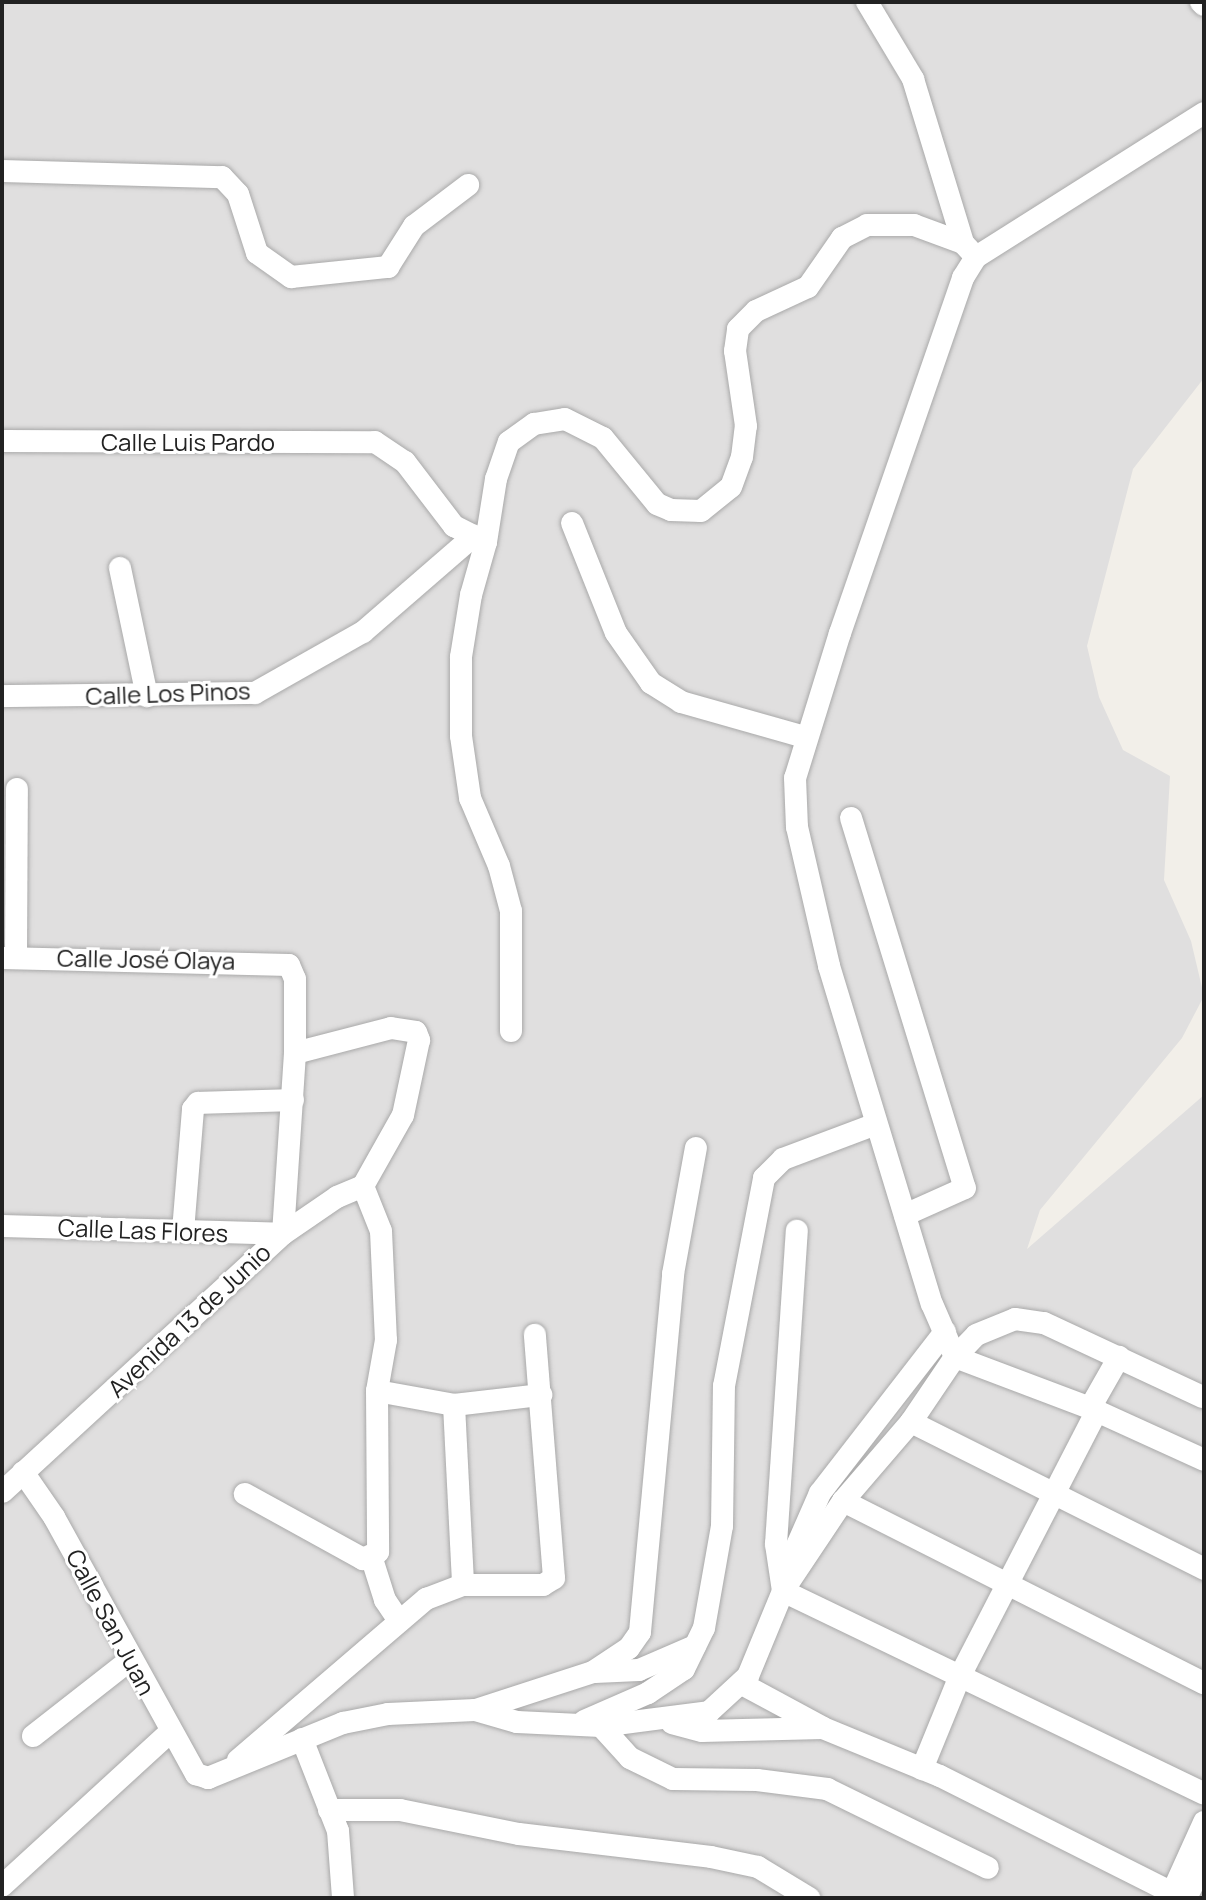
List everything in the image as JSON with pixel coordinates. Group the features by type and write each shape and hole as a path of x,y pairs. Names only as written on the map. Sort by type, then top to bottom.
{"street":[{"path":"867,2 913,79 970,250 805,737 795,778 797,827 829,966 905,1215 955,1357 1094,1410 1204,1460"},
{"path":"970,250 1204,113"},
{"path":"2,171 222,177 238,194 257,253 291,277 388,267 414,226 468,185"},
{"path":"511,1031 511,911 499,866 470,798 461,736 461,657 480,539 509,442 534,424 565,419 603,438 657,504 671,510 701,511 731,487 742,457 746,426 736,378 738,329 756,311 808,287 852,229 914,225 970,250"},
{"name":"Calle Luis Pardo","path":"2,441 375,442 405,462 454,526 480,539"},
{"path":"572,523 616,633 651,683 681,702 805,737"},
{"name":"Calle Los Pinos","path":"2,696 255,693 363,632 480,539"},
{"path":"120,568 147,696"},
{"path":"9,958 17,789"},
{"path":"851,818 965,1188 905,1215"},
{"name":"Calle José Olaya","path":"9,958 289,965"},
{"name":"Avenida 13 de Junio","path":"2,1492 283,1234 295,1053 295,979 289,965"},
{"path":"283,1234 337,1197 363,1186 403,1115 419,1040 416,1032 391,1028 295,1053"},
{"path":"183,1231 193,1109 198,1103 293,1100"},
{"path":"575,1725 648,1693 684,1669 704,1628 722,1526 724,1386 735,1310 764,1178 783,1159 876,1124"},
{"path":"593,1672 629,1648 640,1632 673,1274 696,1148"},
{"path":"245,1494 363,1559 372,1559 378,1552 377,1391 386,1340 382,1246 375,1207 363,1186"},
{"name":"Calle Las Flores","path":"2,1226 283,1234"},
{"path":"783,1591 776,1544 797,1231"},
{"path":"475,1710 517,1722 601,1726 663,1721 709,1712 742,1684 783,1591 843,1501 911,1422 955,1357 976,1335 1015,1319 1044,1323 1203,1397"},
{"path":"783,1591 791,1557 820,1493 945,1332"},
{"path":"225,1772 398,1619 426,1599 463,1585 543,1585 554,1578 535,1335"},
{"path":"922,1769 960,1676 1055,1493 1119,1357"},
{"path":"377,1391 454,1405 541,1395"},
{"path":"454,1405 463,1585"},
{"path":"911,1422 1204,1569"},
{"name":"Calle San Juan","path":"23,1472 54,1517 130,1660 196,1774 208,1778 225,1772"},
{"path":"843,1501 1006,1587 1204,1683"},
{"path":"372,1559 385,1600 398,1619"},
{"path":"783,1591 1204,1794"},
{"path":"225,1772 343,1723 388,1714 475,1710 593,1672 639,1670 695,1646"},
{"path":"33,1736 130,1660"},
{"path":"742,1684 823,1728 922,1769 1180,1896"},
{"path":"663,1721 702,1731 823,1728"},
{"path":"601,1726 630,1758 673,1779 757,1780 827,1789 988,1868"},
{"path":"2,1886 171,1731"},
{"path":"302,1739 338,1831 343,1898"},
{"path":"329,1810 400,1810 519,1834 711,1857 758,1867 809,1898"},
{"path":"1180,1896 1204,1822"},
{"path":"1180,1896 1204,1862"}],"shaded area":[{"path":"2,2 1204,2 1204,378 1133,469 1087,646 1099,697 1123,750 1170,776 1164,880 1191,941 1204,996 1182,1038 1040,1210 1027,1249 1204,1095 1204,1898 2,1898"}]}
